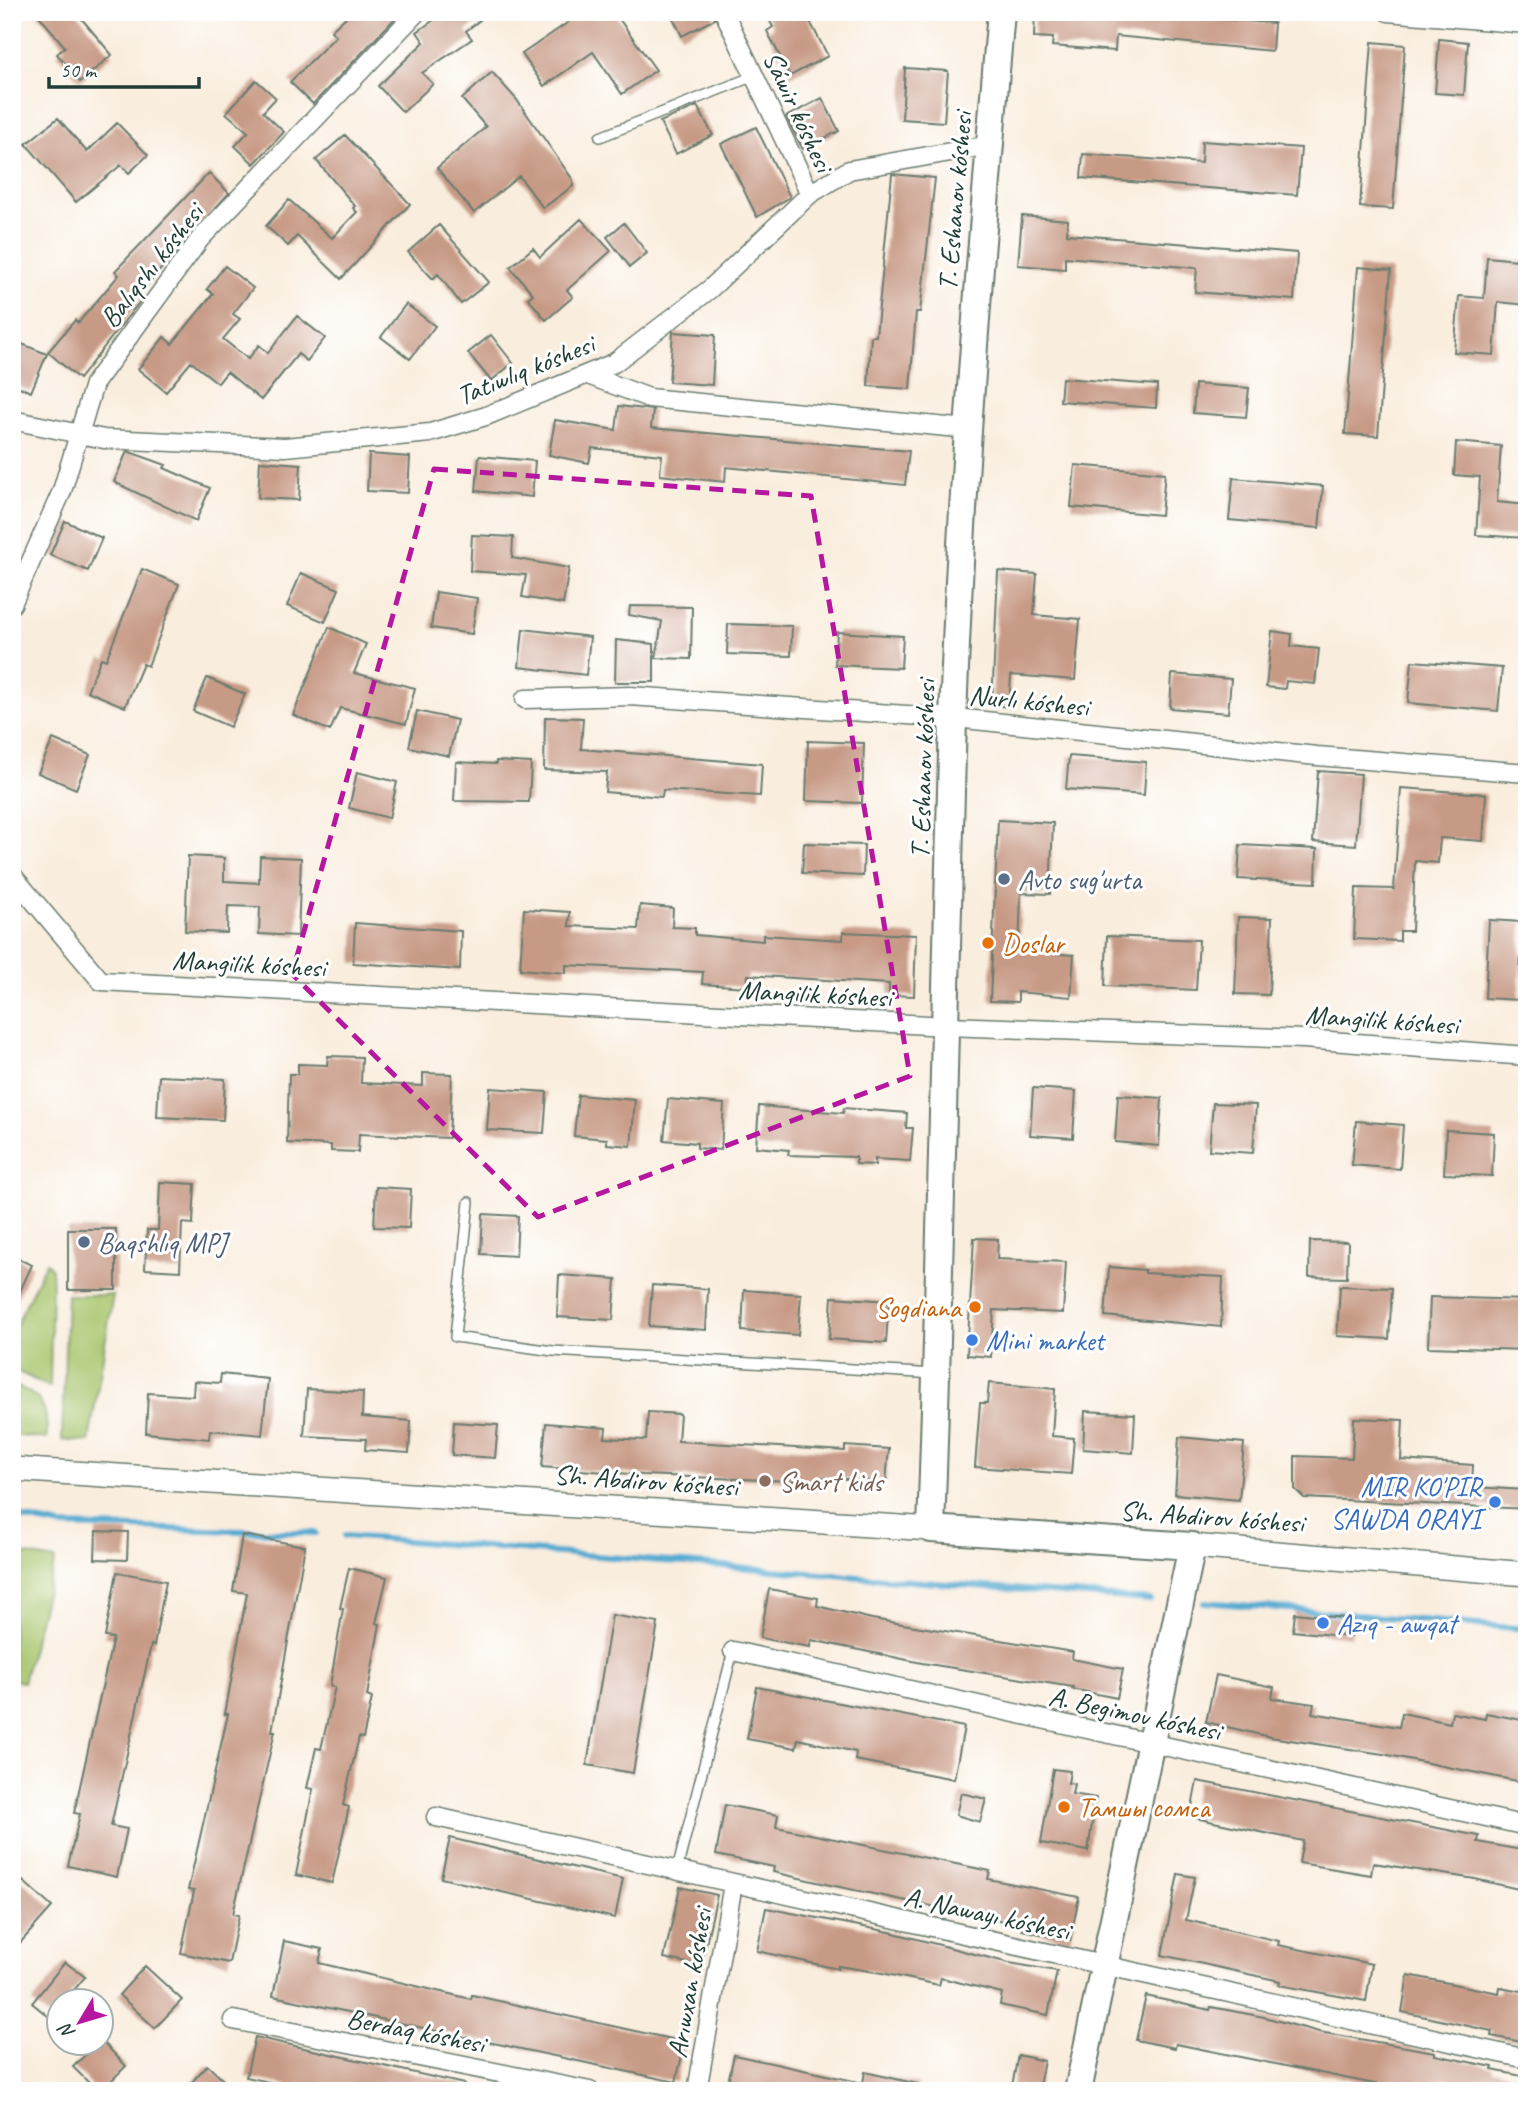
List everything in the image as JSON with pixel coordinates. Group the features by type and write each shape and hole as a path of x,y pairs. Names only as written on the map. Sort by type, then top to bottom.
{"main road":[{"name":"T. Eshanov kóshesi","path":"930,1529 947,1026 953,719 968,429 1001,12"},
{"name":"Sh. Abdirov kóshesi","path":"930,1529 1192,1546"},
{"path":"1078,2091 1192,1546"}],"street":[{"name":"Balıqshı kóshesi","path":"12,604 62,491 93,384 200,239 418,12"},
{"name":"Sáwir kóshesi","path":"724,12 810,194"},
{"path":"1388,12 1527,24"},
{"name":"Tatıwlıq kóshesi","path":"12,420 104,439 285,447 430,433 486,416 614,362 710,289 810,194 849,170 990,145"},
{"path":"588,375 649,398 968,429"},
{"name":"Nurlı kóshesi","path":"525,699 630,696 953,719 1317,757 1527,773"},
{"name":"Mangilik kóshesi","path":"12,875 101,981 947,1026 1304,1039 1527,1056"},
{"name":"Sh. Abdirov kóshesi","path":"12,1469 930,1529"},
{"name":"Sh. Abdirov kóshesi","path":"1192,1546 1527,1574"},
{"name":"A. Begimov kóshesi","path":"733,1651 1527,1825"},
{"name":"A. Nawayı kóshesi","path":"436,1817 1527,2059"},
{"name":"Arıwxan kóshesi","path":"697,2091 733,1884"},
{"name":"Berdaq kóshesi","path":"233,2020 590,2091"}],"lane":[{"path":"600,137 754,76"},
{"path":"469,1202 455,1337 554,1351 937,1374"},
{"path":"677,1870 733,1651"}],"highlighted area":[{"path":"434,469 811,496 910,1076 538,1217 292,974"}],"green space":[{"path":"46,1262 52,1269 50,1387 12,1369 12,1334"},
{"path":"67,1295 113,1295 89,1442 62,1440"},
{"path":"12,1384 31,1394 42,1404 47,1439 12,1435"},
{"path":"17,1553 55,1560 23,1682 12,1680 12,1575"}],"building":[{"path":"36,12 76,12 112,55 80,82 57,54 65,47"},
{"path":"351,12 401,12 313,104 290,82 336,36 331,31"},
{"path":"445,12 490,12 466,31 472,39 422,73 433,84 403,112 378,86 424,42 417,32"},
{"path":"564,12 614,12 656,70 622,94 593,52 544,86 522,54 570,21"},
{"path":"670,12 713,12 715,19 682,36"},
{"path":"765,12 805,12 828,56 790,76 767,31 773,27"},
{"path":"1035,12 1109,12 1274,23 1272,51 1116,36 1115,51 1052,46 1053,38 1034,37"},
{"path":"1439,39 1468,42 1464,95 1435,93"},
{"path":"1372,42 1405,45 1393,209 1360,207"},
{"path":"905,68 948,71 944,122 902,119"},
{"path":"492,72 517,100 573,180 573,186 543,208 519,176 474,213 437,168 486,127 462,99"},
{"path":"256,80 276,98 263,112 284,132 254,164 235,146 248,132 226,113"},
{"path":"822,98 839,131 803,149 786,117"},
{"path":"697,106 713,135 676,154 660,122"},
{"path":"58,118 87,152 117,123 148,155 129,173 121,165 76,202 26,144"},
{"path":"756,127 790,197 757,217 721,144"},
{"path":"345,135 410,204 341,279 297,236 288,246 266,226 289,200 332,238 357,212 353,208 355,206 316,160"},
{"path":"1202,141 1301,148 1297,195 1081,178 1083,154 1201,163"},
{"path":"209,173 229,193 136,297 140,301 79,379 48,352 75,320 78,323 119,275 115,271"},
{"path":"892,174 935,178 920,312 916,312 910,389 868,386 871,336 876,336"},
{"path":"1022,216 1068,220 1067,234 1297,253 1294,300 1195,292 1197,268 1065,257 1065,269 1018,265"},
{"path":"581,219 611,251 567,290 573,297 546,320 528,298 533,294 510,267 533,248 540,257"},
{"path":"624,223 647,253 630,267 607,237"},
{"path":"439,225 489,282 461,304 438,274 433,279 408,252"},
{"path":"1487,257 1527,261 1527,305 1498,302 1494,355 1454,352 1459,296 1484,298"},
{"path":"225,266 253,288 233,314 240,319 223,339 248,359 259,345 268,353 297,316 325,338 307,361 298,354 261,400 227,372 218,383 191,362 166,392 138,369 164,337 172,344 213,294 207,289"},
{"path":"1358,267 1391,270 1378,436 1345,434"},
{"path":"406,304 435,326 410,359 381,337"},
{"path":"673,332 715,335 712,385 669,382"},
{"path":"491,335 513,363 491,381 468,353"},
{"path":"12,340 47,354 31,392 12,384"},
{"path":"1062,378 1157,385 1156,408 1060,401"},
{"path":"1195,384 1249,388 1246,417 1193,413"},
{"path":"619,406 653,410 651,428 909,451 905,485 726,467 725,482 660,475 662,455 592,448 589,463 549,455 555,420 616,430"},
{"path":"1456,442 1501,446 1497,502 1527,505 1527,538 1476,535 1480,477 1454,475"},
{"path":"127,451 166,465 164,468 210,488 196,521 114,482"},
{"path":"369,454 410,457 408,493 367,491"},
{"path":"479,456 535,461 532,497 476,491"},
{"path":"260,461 301,464 299,500 258,498"},
{"path":"1075,465 1165,473 1161,515 1071,507"},
{"path":"1233,478 1323,486 1319,528 1229,520"},
{"path":"65,521 102,538 88,571 50,555"},
{"path":"472,535 513,537 512,558 569,568 563,604 522,597 526,575 470,571"},
{"path":"142,569 179,584 148,666 143,664 125,707 87,691 101,658 106,660"},
{"path":"998,571 1037,574 1034,615 1080,619 1075,680 1011,675 1009,707 992,705"},
{"path":"301,573 339,589 325,622 287,606"},
{"path":"436,592 477,598 472,634 431,628"},
{"path":"630,606 692,607 691,659 656,658 662,621 629,615"},
{"path":"728,624 792,626 791,656 727,654"},
{"path":"329,627 366,644 354,673 415,688 406,724 340,708 330,731 293,715"},
{"path":"523,629 590,637 586,675 519,667"},
{"path":"1272,631 1292,634 1291,646 1319,649 1315,684 1286,681 1285,689 1266,687"},
{"path":"837,632 903,636 901,668 835,665"},
{"path":"616,640 654,644 654,682 615,682"},
{"path":"1412,661 1502,668 1498,711 1408,703"},
{"path":"1172,674 1231,679 1228,713 1170,708"},
{"path":"207,678 245,694 230,727 193,711"},
{"path":"417,711 457,720 449,756 409,747"},
{"path":"545,717 583,718 581,749 762,764 760,796 663,790 662,797 605,792 607,772 544,770"},
{"path":"53,739 90,755 76,789 38,773"},
{"path":"808,741 864,743 862,803 806,801"},
{"path":"1069,756 1146,762 1144,795 1066,789"},
{"path":"496,761 531,763 529,802 454,801 456,762 496,764"},
{"path":"1318,771 1361,774 1356,845 1313,842"},
{"path":"357,772 397,782 389,818 349,808"},
{"path":"1401,788 1486,794 1483,841 1440,838 1438,863 1415,861 1412,931 1400,931 1400,941 1354,939 1356,888 1394,889"},
{"path":"998,820 1053,823 1050,894 1021,893 1019,951 1074,955 1071,997 1018,992 1018,1002 990,1001"},
{"path":"804,843 864,845 863,876 802,873"},
{"path":"1240,845 1317,849 1316,883 1238,879"},
{"path":"188,856 224,858 224,881 259,883 260,856 301,858 298,936 259,934 260,907 228,906 227,933 185,931"},
{"path":"640,905 673,908 672,927 695,928 695,935 763,941 763,935 843,940 843,932 916,935 914,996 889,995 889,984 748,975 747,987 702,984 703,972 566,965 566,973 520,969 524,909 570,912 569,926 638,929"},
{"path":"1238,917 1272,918 1269,995 1235,994"},
{"path":"1489,920 1522,922 1519,1000 1485,998"},
{"path":"355,923 461,931 460,970 353,963"},
{"path":"1107,936 1199,940 1196,990 1105,986"},
{"path":"328,1056 362,1057 361,1083 423,1086 423,1073 452,1074 449,1138 359,1134 358,1152 331,1151 331,1145 287,1143 289,1074 298,1074 298,1064 327,1065"},
{"path":"159,1076 225,1079 223,1120 157,1117"},
{"path":"490,1088 547,1092 544,1133 487,1130"},
{"path":"1033,1088 1076,1091 1073,1138 1030,1135"},
{"path":"578,1095 635,1100 631,1146 607,1144 607,1139 574,1136"},
{"path":"1118,1095 1162,1098 1159,1146 1115,1142"},
{"path":"668,1099 724,1104 721,1150 697,1148 697,1143 664,1140"},
{"path":"1213,1103 1256,1105 1253,1153 1209,1150"},
{"path":"759,1106 843,1113 844,1108 907,1113 906,1128 913,1128 910,1161 875,1159 875,1165 856,1164 856,1157 788,1155 789,1150 756,1147"},
{"path":"1356,1121 1403,1125 1400,1169 1352,1165"},
{"path":"1446,1130 1494,1133 1492,1176 1444,1174"},
{"path":"160,1182 195,1184 193,1224 182,1223 180,1271 145,1269 147,1230 158,1230"},
{"path":"376,1187 411,1189 409,1228 374,1227"},
{"path":"483,1214 518,1216 516,1256 481,1254"},
{"path":"68,1229 116,1229 116,1290 68,1290"},
{"path":"974,1238 998,1239 997,1259 1066,1262 1063,1313 994,1310 991,1357 967,1355"},
{"path":"1310,1241 1348,1242 1347,1278 1309,1277"},
{"path":"12,1256 32,1265 12,1309"},
{"path":"1109,1267 1145,1270 1145,1273 1223,1277 1221,1327 1105,1316"},
{"path":"559,1275 616,1279 613,1320 557,1317"},
{"path":"652,1285 708,1289 706,1330 649,1326"},
{"path":"1340,1286 1392,1288 1389,1339 1337,1336"},
{"path":"744,1290 801,1294 798,1335 742,1331"},
{"path":"832,1297 889,1301 886,1343 829,1339"},
{"path":"1430,1297 1527,1300 1527,1350 1428,1347"},
{"path":"221,1374 268,1379 262,1435 210,1430 209,1439 146,1433 148,1393 193,1396 194,1381 220,1383"},
{"path":"989,1383 1055,1389 1052,1436 1074,1438 1071,1474 975,1467 980,1403 987,1403"},
{"path":"307,1389 363,1392 362,1417 411,1421 409,1453 365,1450 366,1439 304,1436"},
{"path":"1085,1411 1135,1414 1133,1453 1083,1449"},
{"path":"648,1412 680,1414 678,1441 845,1451 845,1446 889,1449 886,1482 819,1477 819,1482 643,1475 542,1467 546,1423 606,1428 605,1438 646,1440"},
{"path":"1354,1418 1403,1420 1401,1460 1473,1465 1472,1487 1527,1490 1527,1509 1304,1498 1295,1489 1295,1456 1352,1458"},
{"path":"454,1422 498,1425 495,1458 452,1455"},
{"path":"1179,1437 1244,1443 1239,1500 1175,1494"},
{"path":"96,1531 128,1532 127,1560 95,1559"},
{"path":"242,1535 305,1546 272,1731 275,1731 233,1914 239,1915 229,1963 181,1953 194,1891 188,1890 228,1714 225,1714 247,1593 233,1591"},
{"path":"349,1568 387,1577 376,1623 380,1624 367,1696 372,1698 363,1738 359,1737 343,1805 349,1807 332,1883 296,1875 313,1789 307,1788 316,1748 321,1749 335,1687 330,1686 343,1609 340,1608"},
{"path":"117,1572 166,1581 154,1646 151,1645 111,1826 127,1829 117,1877 68,1866 80,1814 74,1813 113,1638 105,1637"},
{"path":"769,1589 818,1598 817,1606 872,1619 1073,1652 1072,1659 1123,1669 1117,1698 1072,1689 1073,1687 922,1663 811,1640 810,1647 760,1638"},
{"path":"1295,1613 1353,1619 1351,1637 1293,1631"},
{"path":"612,1615 658,1623 633,1773 587,1765"},
{"path":"1216,1675 1274,1687 1272,1698 1314,1704 1312,1713 1399,1727 1402,1713 1450,1723 1452,1713 1485,1719 1486,1713 1527,1721 1527,1783 1383,1754 1270,1737 1206,1722"},
{"path":"757,1687 964,1727 954,1779 855,1760 856,1752 798,1739 796,1748 747,1739"},
{"path":"1053,1769 1070,1771 1068,1783 1074,1784 1072,1794 1096,1798 1088,1851 1041,1843"},
{"path":"1197,1781 1479,1836 1478,1842 1527,1851 1527,1891 1475,1879 1373,1863 1371,1875 1299,1863 1303,1841 1190,1817"},
{"path":"961,1793 986,1799 980,1822 956,1815"},
{"path":"725,1805 778,1815 776,1827 990,1871 988,1879 1079,1897 1070,1940 1022,1930 1023,1925 830,1885 773,1872 774,1867 716,1855"},
{"path":"450,1838 623,1879 615,1918 441,1878"},
{"path":"1178,1874 1195,1877 1186,1920 1279,1941 1278,1945 1372,1964 1366,2001 1279,1985 1280,1981 1162,1955"},
{"path":"23,1881 52,1907 12,1952 12,1893"},
{"path":"680,1887 717,1895 701,1966 664,1958"},
{"path":"766,1908 890,1932 1009,1963 1057,1971 1048,2015 1000,2005 1002,1993 941,1978 939,1985 838,1966 838,1969 757,1951"},
{"path":"284,1941 322,1949 319,1963 471,1999 472,1995 685,2042 676,2082 273,1996"},
{"path":"65,1962 85,1977 76,1988 46,1988 46,2014 32,2003"},
{"path":"145,1966 182,2000 155,2028 119,1995"},
{"path":"1408,1975 1499,1993 1500,1987 1527,1992 1527,2043 1491,2036 1492,2031 1402,2012"},
{"path":"1146,1996 1210,2010 1211,2007 1264,2017 1319,2032 1435,2052 1435,2055 1527,2077 1527,2091 1409,2091 1176,2044 1175,2048 1136,2040"},
{"path":"255,2037 464,2084 463,2091 312,2091 246,2077"},
{"path":"734,2055 863,2083 865,2072 918,2084 917,2091 726,2091"},
{"path":"1018,2055 1044,2061 1038,2091 1011,2091"},
{"path":"116,2056 126,2066 101,2091 97,2091 73,2067 82,2058 116,2058"},
{"path":"207,2065 235,2091 184,2091"}],"waterway":[{"path":"12,1516 61,1526 316,1533"},
{"path":"345,1536 1150,1600"},
{"path":"1204,1602 1527,1629"}],"place":[{"name":"Avto sug'urta","path":"1004,879"},
{"name":"Doslar","path":"988,943"},
{"name":"Baqshlıq MPJ","path":"84,1242"},
{"name":"Sogdiana","path":"975,1307"},
{"name":"Mini market","path":"972,1340"},
{"name":"Smart kids","path":"765,1481"},
{"name":"MIR KO'PIR SAWDA ORAYI","path":"1495,1502"},
{"name":"Azıq - awqat","path":"1323,1623"},
{"name":"Тамшы сомса","path":"1064,1807"}]}
